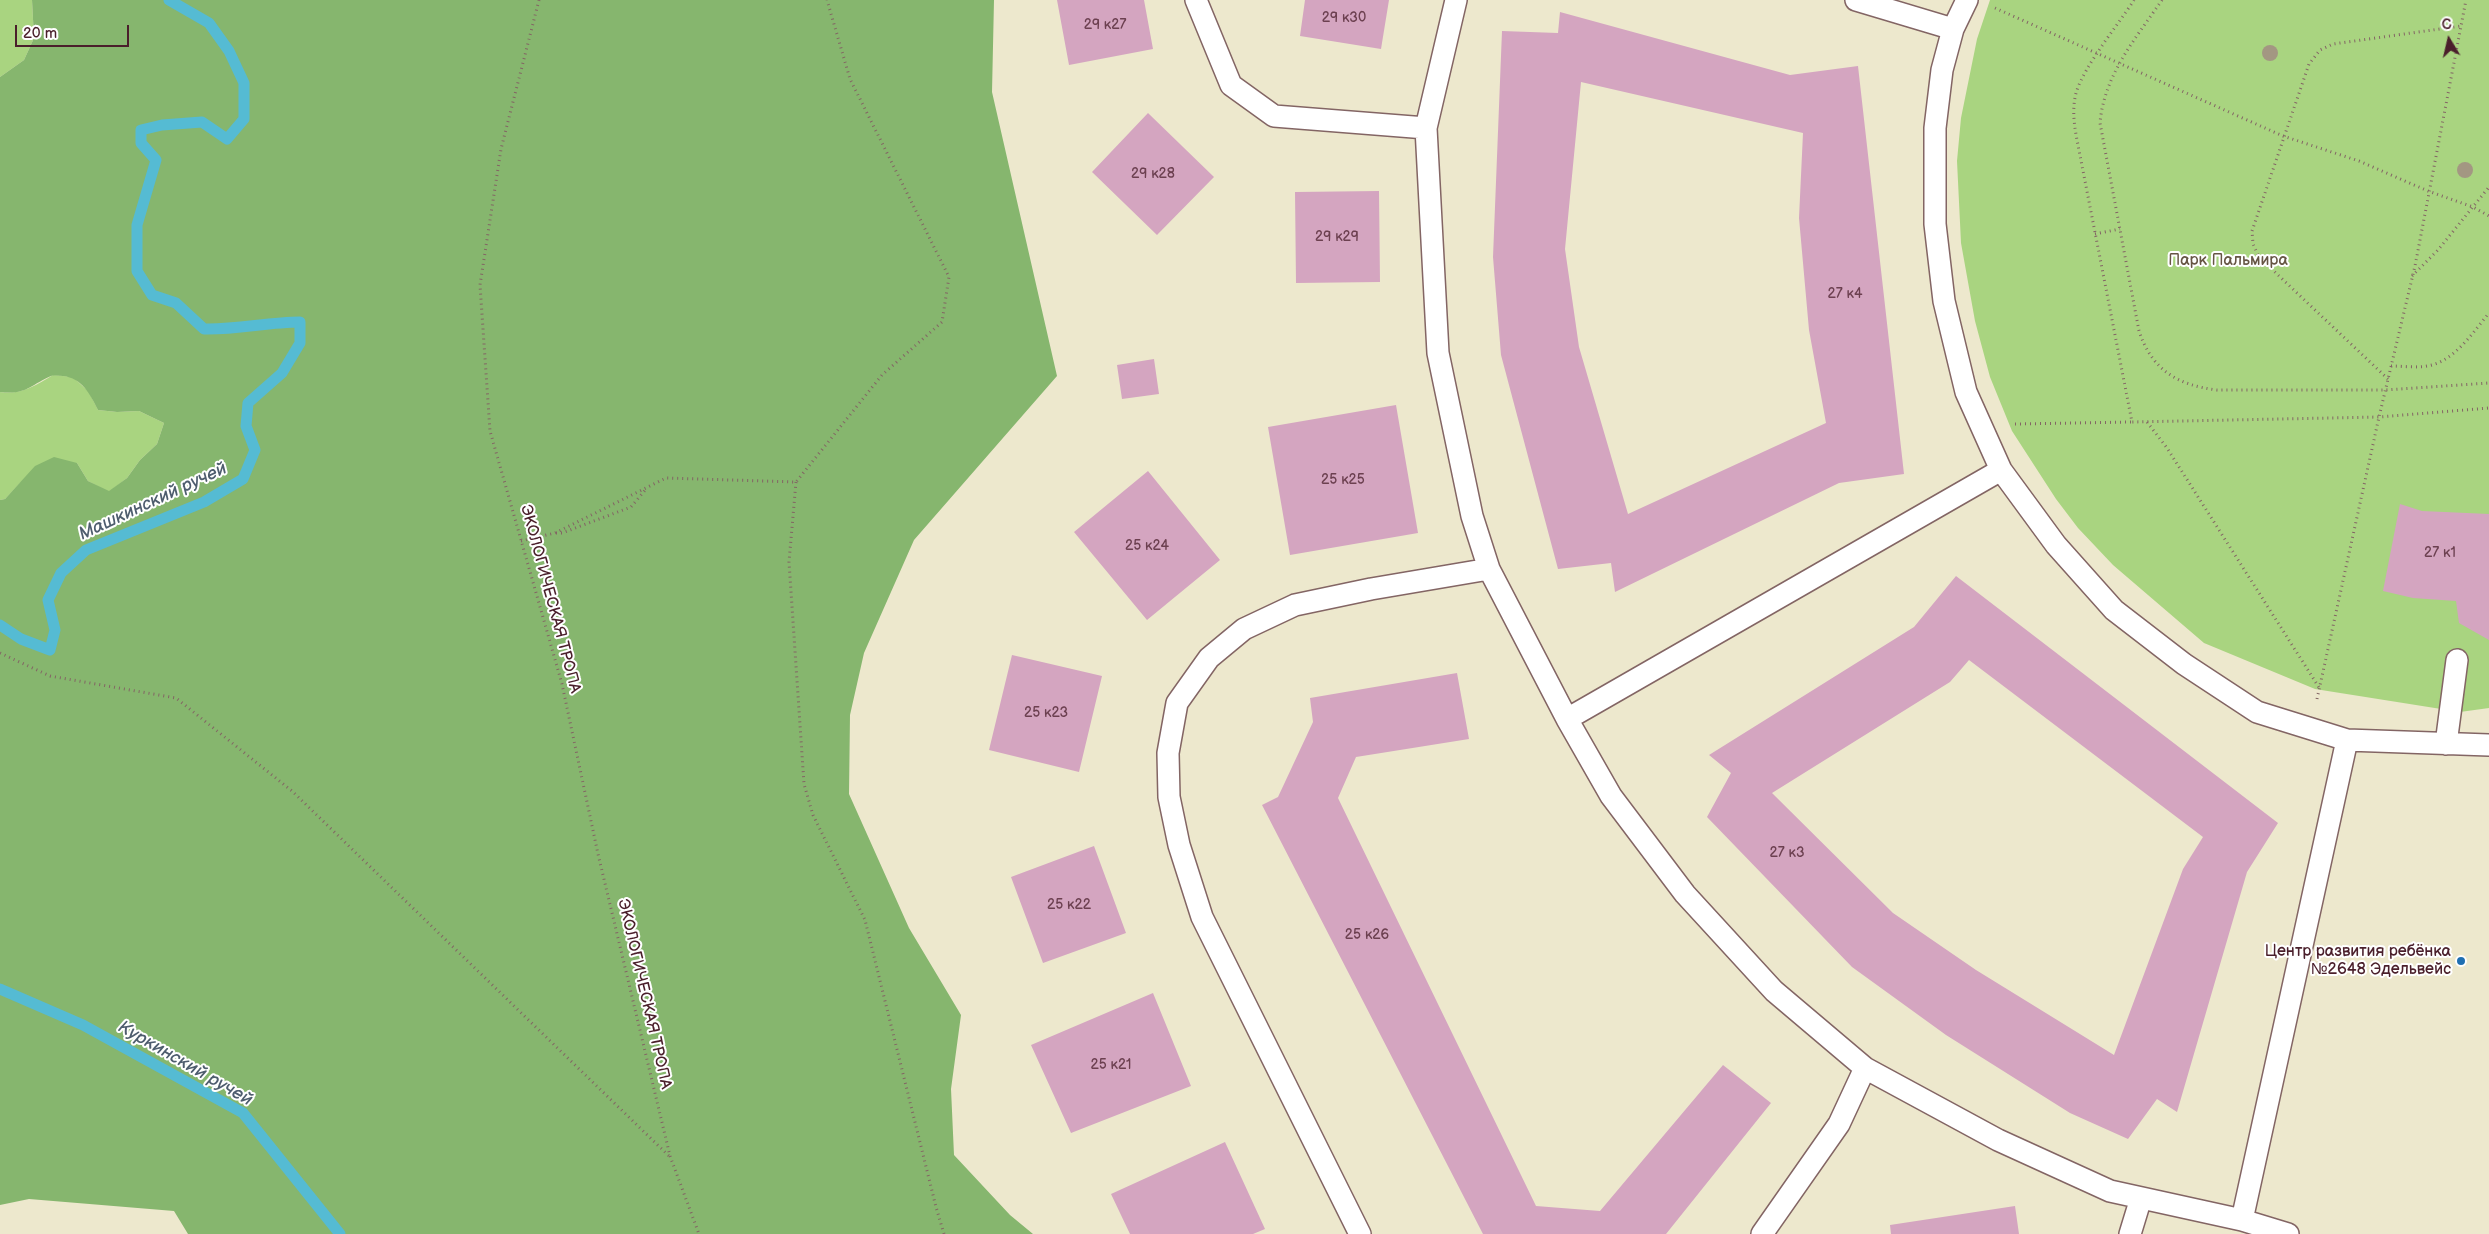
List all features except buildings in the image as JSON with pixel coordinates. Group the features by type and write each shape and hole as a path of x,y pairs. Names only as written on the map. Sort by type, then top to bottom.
{"lane":[{"path":"1196,0 1231,85 1274,116 1426,128"},
{"path":"1456,0 1426,128 1438,353 1472,516 1489,570 1567,719 1611,796 1685,894 1774,991 1865,1068 1998,1140 2110,1191 2242,1220 2288,1234"},
{"path":"1856,0 1953,29"},
{"path":"1977,2 1953,29 1942,70 1935,128 1935,224 1944,301 1966,392 2001,470 2056,545 2114,610 2184,664 2257,712 2347,740 2489,745"},
{"path":"1567,719 2001,470"},
{"path":"1360,1234 1202,917 1179,845 1169,796 1168,753 1177,703 1209,658 1244,629 1295,605 1371,589 1489,570"},
{"path":"2446,744 2457,660"},
{"path":"2242,1220 2347,740"},
{"path":"1762,1234 1839,1124 1865,1068"},
{"path":"2130,1234 2141,1198"}],"path":[{"name":"ЭКОЛОГИЧЕСКАЯ ТРОПА","path":"539,0 501,149 480,285 490,431 562,684 598,854 670,1156 699,1234"},
{"path":"827,0 850,80 949,277 942,322 882,376 796,482 789,562 804,784 813,815 865,920 944,1234"},
{"path":"2132,422 2077,140 2074,107 2077,92 2098,54 2134,0"},
{"path":"2162,0 2118,63 2107,90 2100,123 2139,331 2151,358 2164,372 2200,388 2217,390 2385,390 2489,383"},
{"path":"2310,729 2412,277 2466,0"},
{"path":"1977,2 2283,136 2359,161 2428,191 2473,207 2489,216"},
{"path":"2388,379 2259,257 2253,244 2252,231 2309,64 2320,50 2333,44 2461,26"},
{"path":"2412,277 2489,187"},
{"path":"2095,234 2120,229"},
{"path":"2391,366 2417,367 2436,364 2464,345 2489,313"},
{"path":"1981,425 2379,417 2489,408"},
{"path":"2147,421 2167,448 2320,689"},
{"path":"521,541 555,533 666,478 796,482"},
{"path":"555,533 562,534 631,507 648,487"},
{"path":"0,653 50,676 176,698 292,791 670,1156"}],"green space":[{"path":"0,0 32,0 34,38 24,60 0,77"},
{"path":"32,0 994,0 992,92 1057,376 914,540 864,653 850,715 849,794 909,928 961,1015 951,1089 954,1155 1010,1215 1033,1234 188,1234 174,1211 29,1199 0,1205 0,500 5,499 35,466 54,457 77,463 88,481 109,491 127,478 140,460 157,444 164,423 139,411 117,412 98,410 85,388 70,377 51,376 22,391 0,392 0,77 24,60 34,38"},
{"name":"Парк Пальмира","path":"1990,0 2489,0 2489,708 2460,712 2315,689 2204,643 2113,565 2078,528 2056,499 2012,431 1990,377 1975,321 1961,243 1957,161 1961,118 1977,39"},
{"path":"53,375 73,377 89,392 98,410 117,412 139,411 164,423 157,444 140,460 127,478 109,492 88,481 77,463 20,483 5,499 0,500 0,392 21,391"}],"waterway":[{"name":"Машкинский ручей","path":"0,625 21,639 50,650 55,630 48,600 61,573 86,550 204,502 243,479 255,450 246,426 248,403 282,373 300,343 300,322 204,329 176,303 152,295 137,271 137,225 156,160 141,143 141,130 162,125 202,122 227,139 244,119 244,83 229,51 209,23 169,0"},
{"name":"Куркинский ручей","path":"0,989 83,1025 243,1113 340,1234"}],"place":[{"name":"Центр развития ребёнка №2648 Эдельвейс","path":"2461,961"}]}
